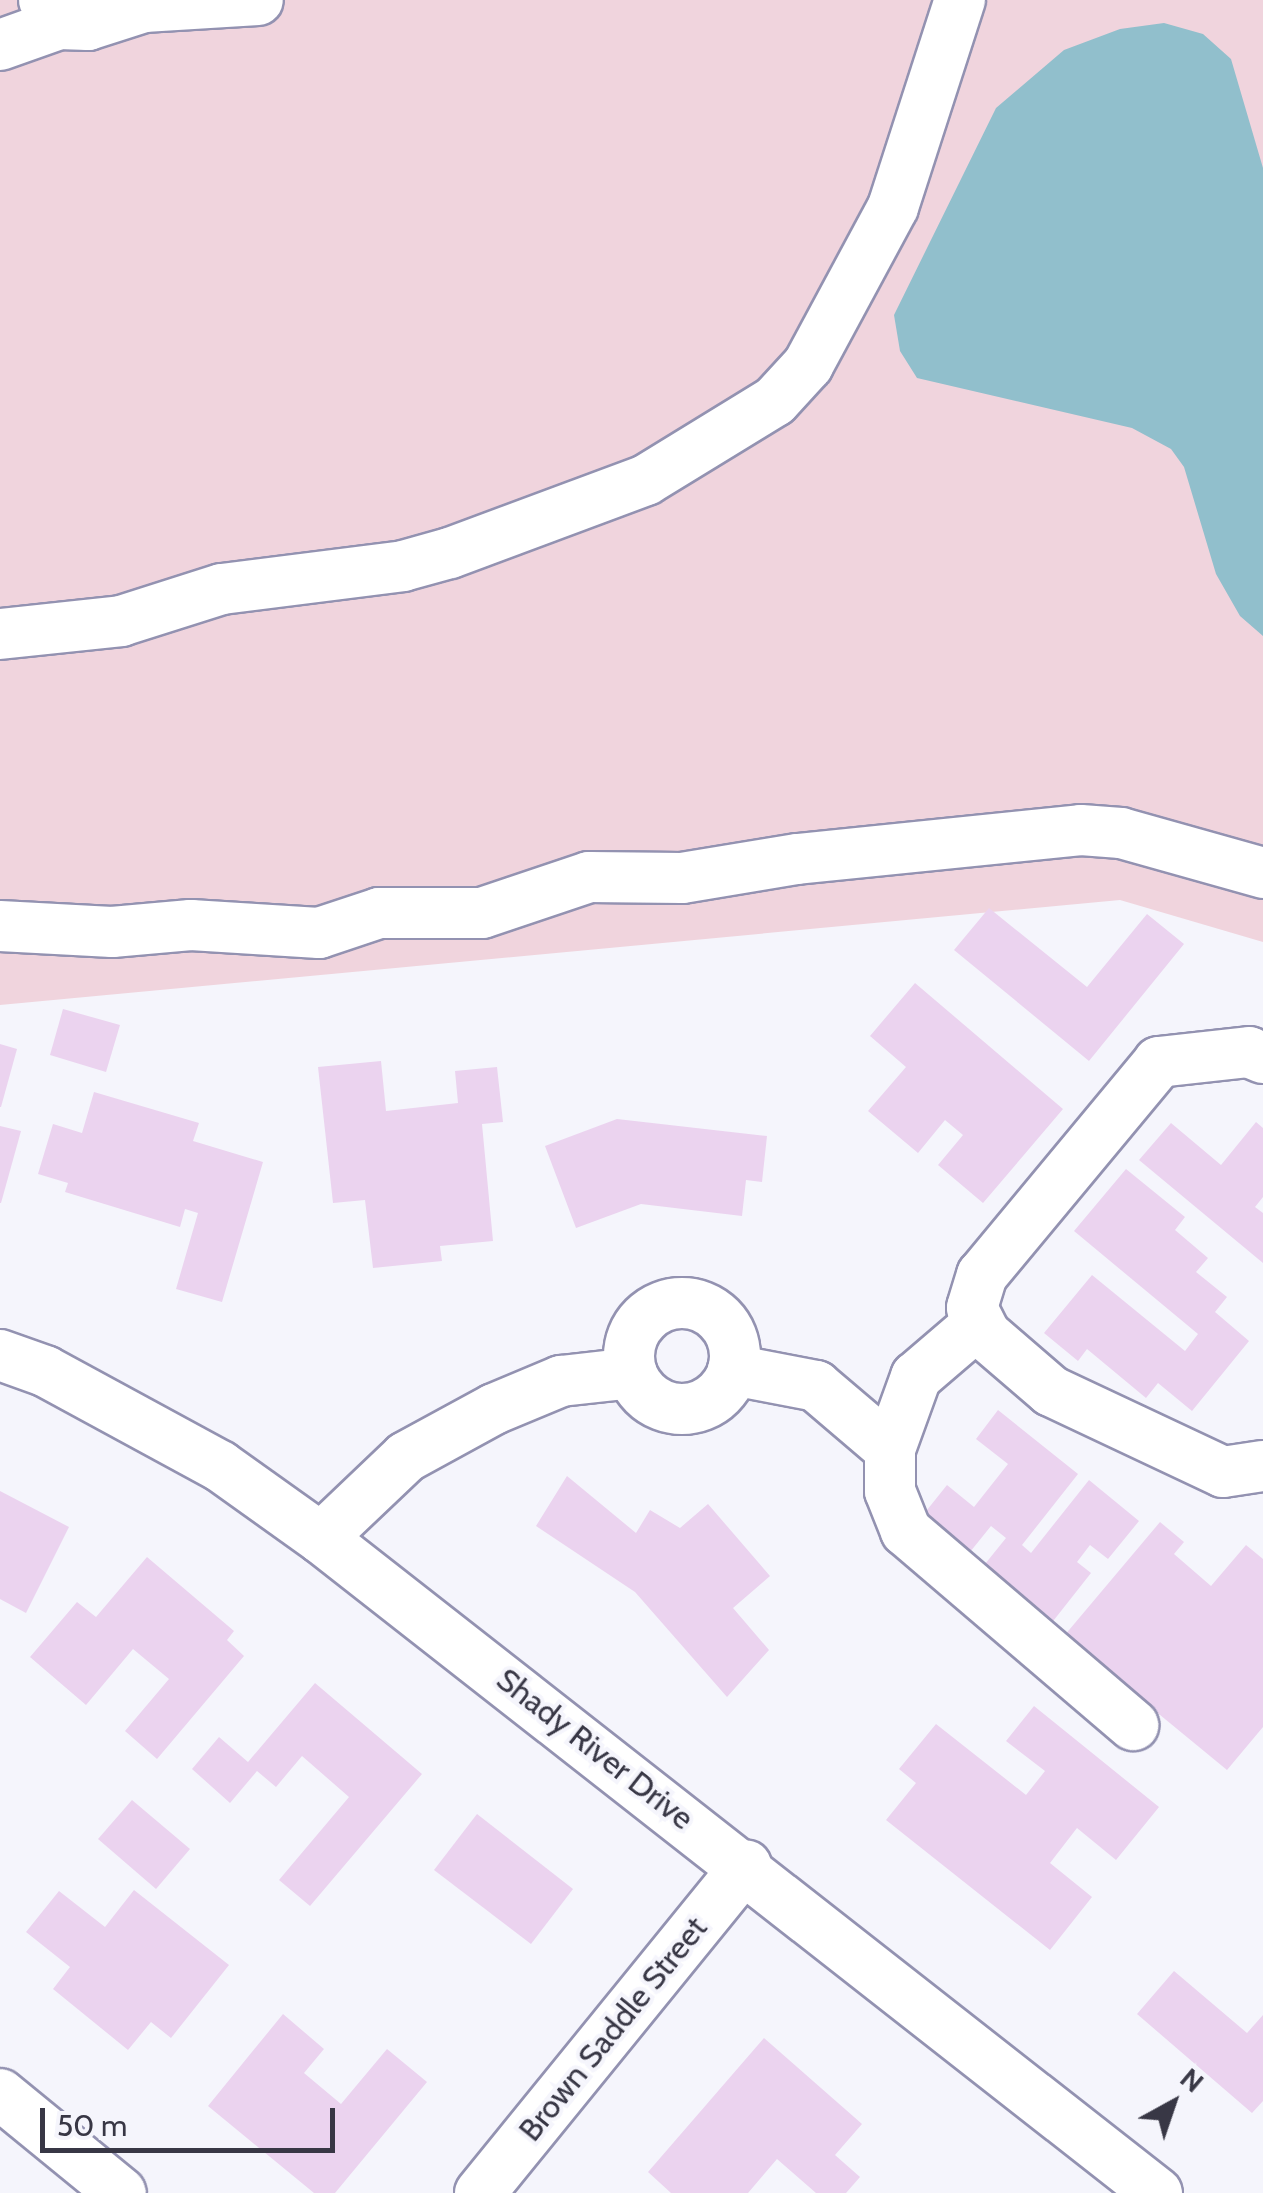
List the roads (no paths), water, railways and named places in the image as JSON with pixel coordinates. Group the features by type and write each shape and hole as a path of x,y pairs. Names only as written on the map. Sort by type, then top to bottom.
{"street":[{"path":"0,45 51,12 88,24 144,7 258,0"},
{"path":"0,634 122,621 222,589 384,569 450,553 646,480 775,401 808,365 893,207 960,0"},
{"path":"0,926 112,932 191,925 320,934 379,913 482,913 590,877 682,878 796,859 1081,830 1120,833 1263,872"},
{"path":"1263,1058 1249,1052 1159,1062 982,1275 972,1308 979,1322 1051,1391 1224,1472 1263,1466"},
{"path":"685,1303 702,1307 728,1329 733,1370 720,1395 688,1409 654,1401 632,1374 632,1339 652,1312 685,1303"},
{"path":"979,1322 916,1377 890,1448 890,1490 906,1530 1134,1726"},
{"name":"Shady River Drive","path":"0,1354 45,1371 220,1466 321,1538 746,1866 1157,2193"},
{"path":"733,1370 816,1386 890,1448"},
{"path":"321,1538 406,1457 494,1409 561,1382 632,1374"},
{"name":"Brown Saddle Street","path":"480,2193 746,1866"},
{"path":"0,2094 122,2193"}],"water":[{"path":"1164,23 1203,34 1231,59 1263,168 1263,636 1240,616 1216,574 1184,467 1171,449 1132,428 917,378 900,351 894,315 996,108 1064,50 1120,29"}]}
